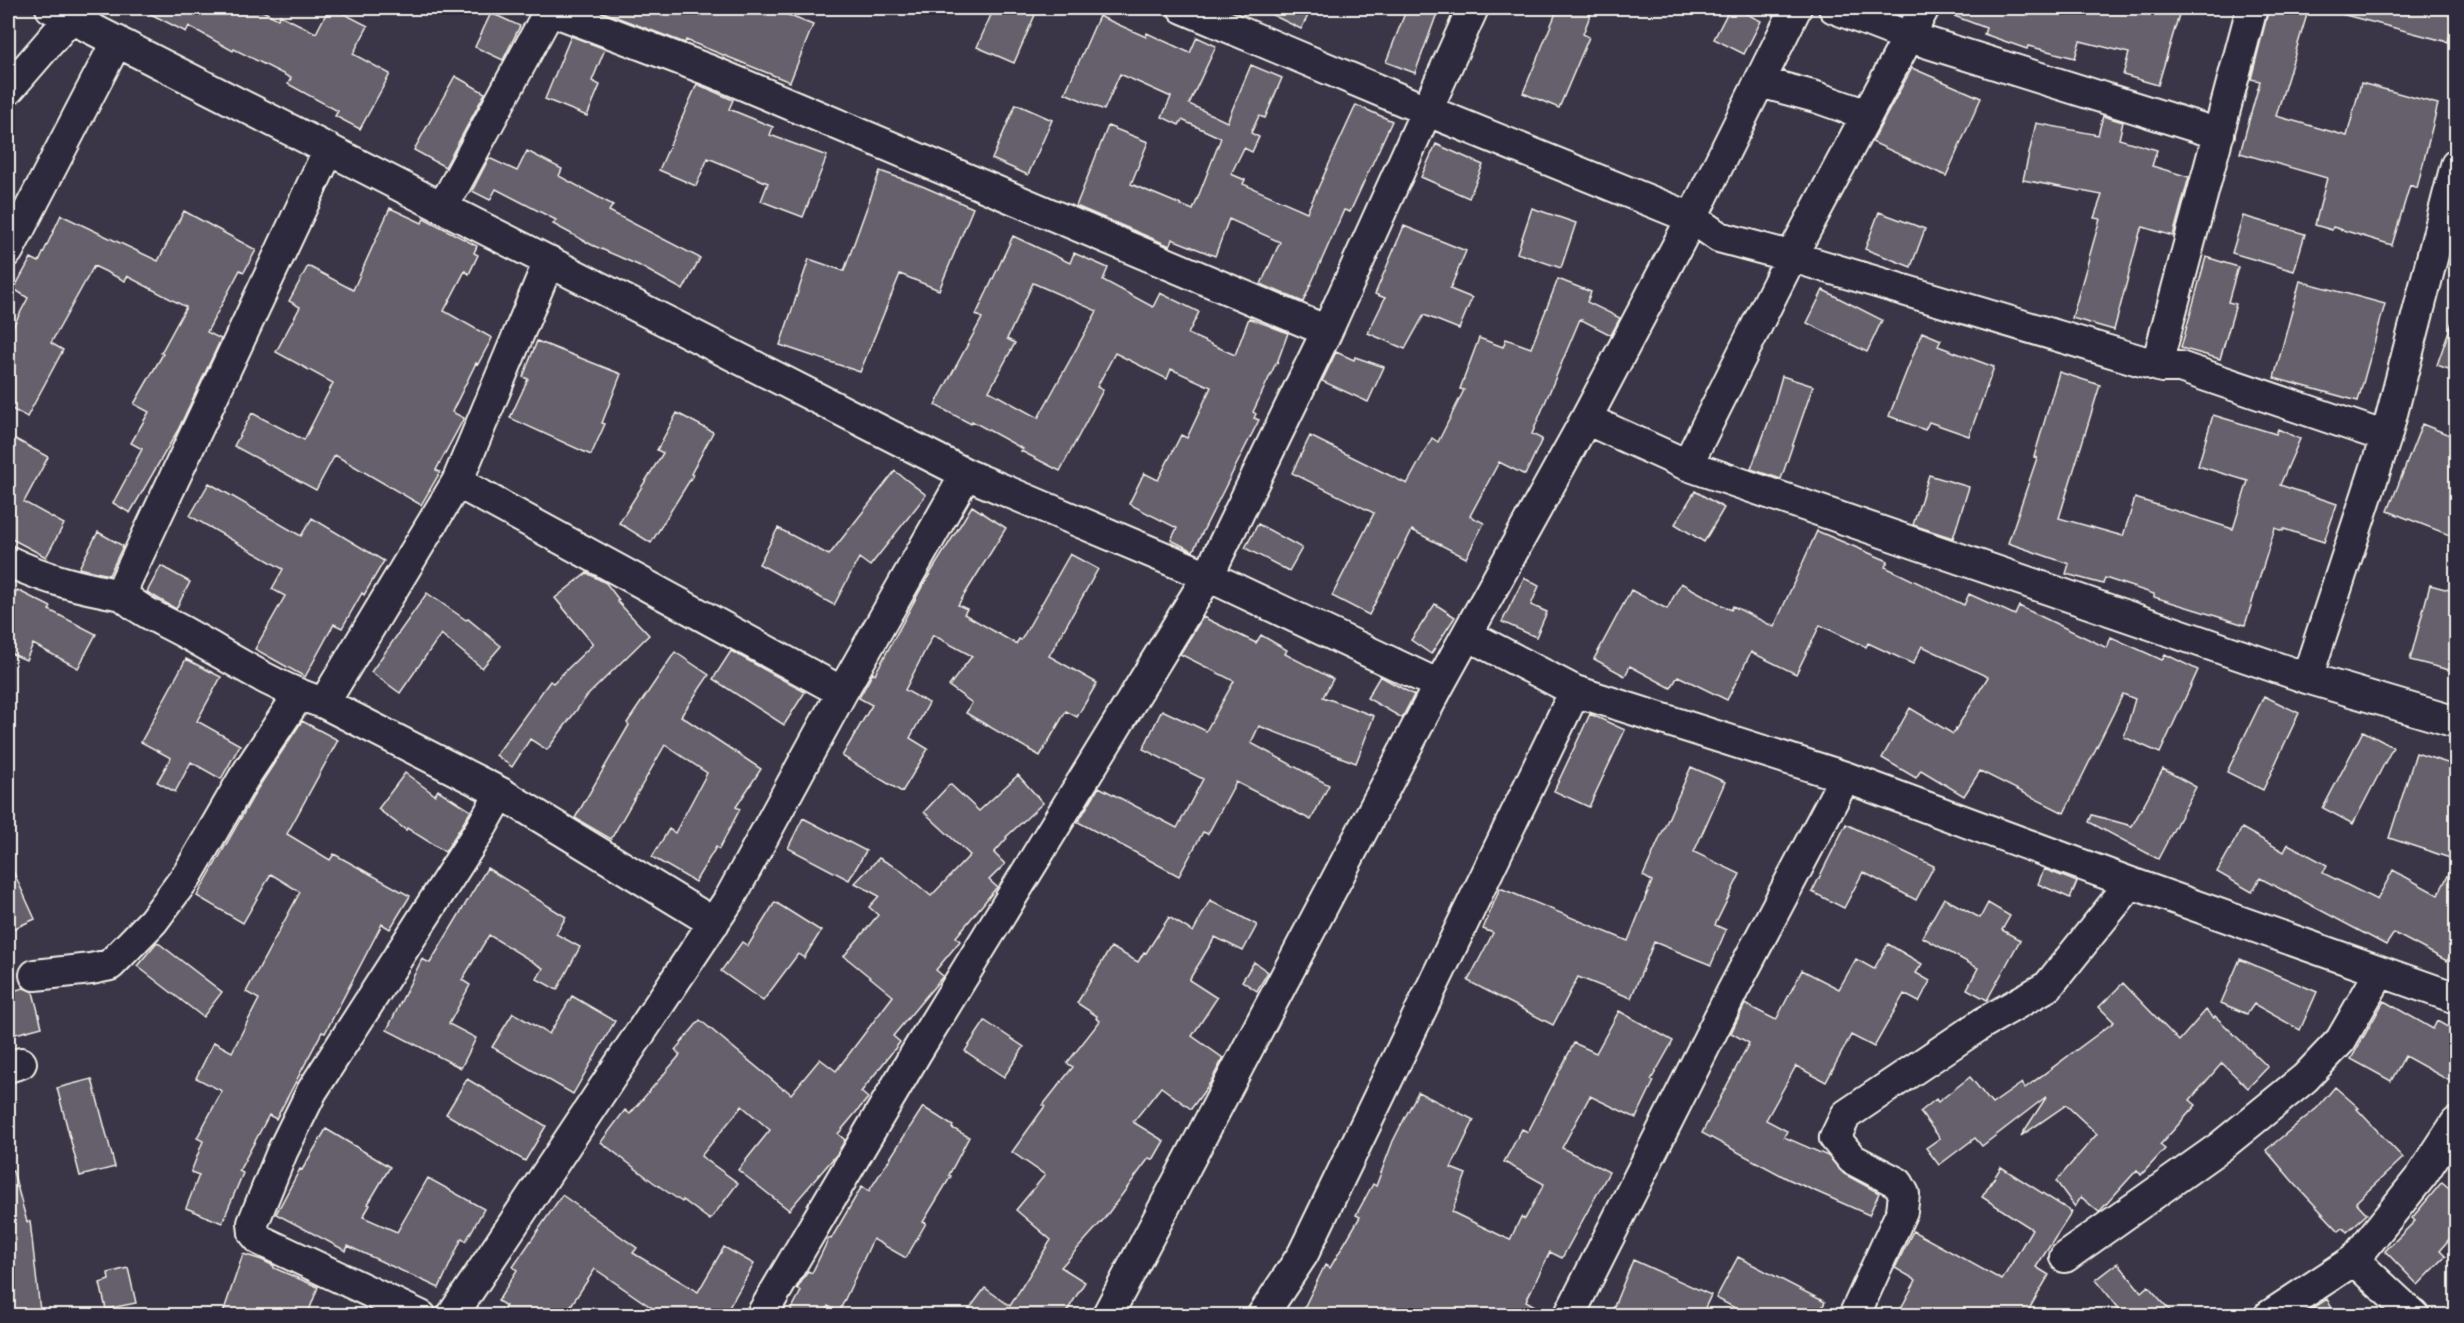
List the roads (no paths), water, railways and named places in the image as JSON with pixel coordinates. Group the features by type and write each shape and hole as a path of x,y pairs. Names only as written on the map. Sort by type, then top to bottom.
{"street":[{"path":"1183,8 1692,218 1719,237 1791,256 2162,367 2180,367 2386,437"},
{"path":"761,1316 922,1043 1208,576 1327,330 1473,8"},
{"path":"1107,1316 1439,685 1586,419 1692,218 1796,8"},
{"path":"1834,8 1909,37 2219,134"},
{"path":"1688,465 1791,256 1924,8"},
{"path":"2162,367 2161,349 2252,8"},
{"path":"443,207 550,11 711,70 1327,330"},
{"path":"8,90 20,59 61,12 966,474 1208,576 1439,685"},
{"path":"8,251 117,41"},
{"path":"1760,82 1816,97 1867,115"},
{"path":"123,595 126,581 329,149"},
{"path":"2307,678 2386,437 2457,165"},
{"path":"35,975 110,965 153,921 188,874 243,779 311,699 458,482 549,261"},
{"path":"1586,419 1688,465 2307,678 2457,722"},
{"path":"452,1316 730,898 842,692 966,474"},
{"path":"458,482 842,692"},
{"path":"8,561 34,574 61,582 123,595 138,609 311,699 501,793 714,923"},
{"path":"1468,635 1575,691 1845,777 2131,884 2457,998"},
{"path":"1262,1316 1303,1254 1575,691"},
{"path":"1569,1316 1732,992 1845,777"},
{"path":"421,1316 260,1240 254,1233 253,1222 282,1152 312,1091 481,828 501,793"},
{"path":"1854,1316 1902,1211 1904,1194 1898,1183 1852,1159 1842,1148 1835,1138 1846,1115 1983,1023 2048,986 2131,884"},
{"path":"2065,1257 2220,1147 2305,1078 2341,1040 2380,972"},
{"path":"2269,1316 2354,1260 2422,1174 2457,1123"},
{"path":"2354,1260 2414,1316"}]}
